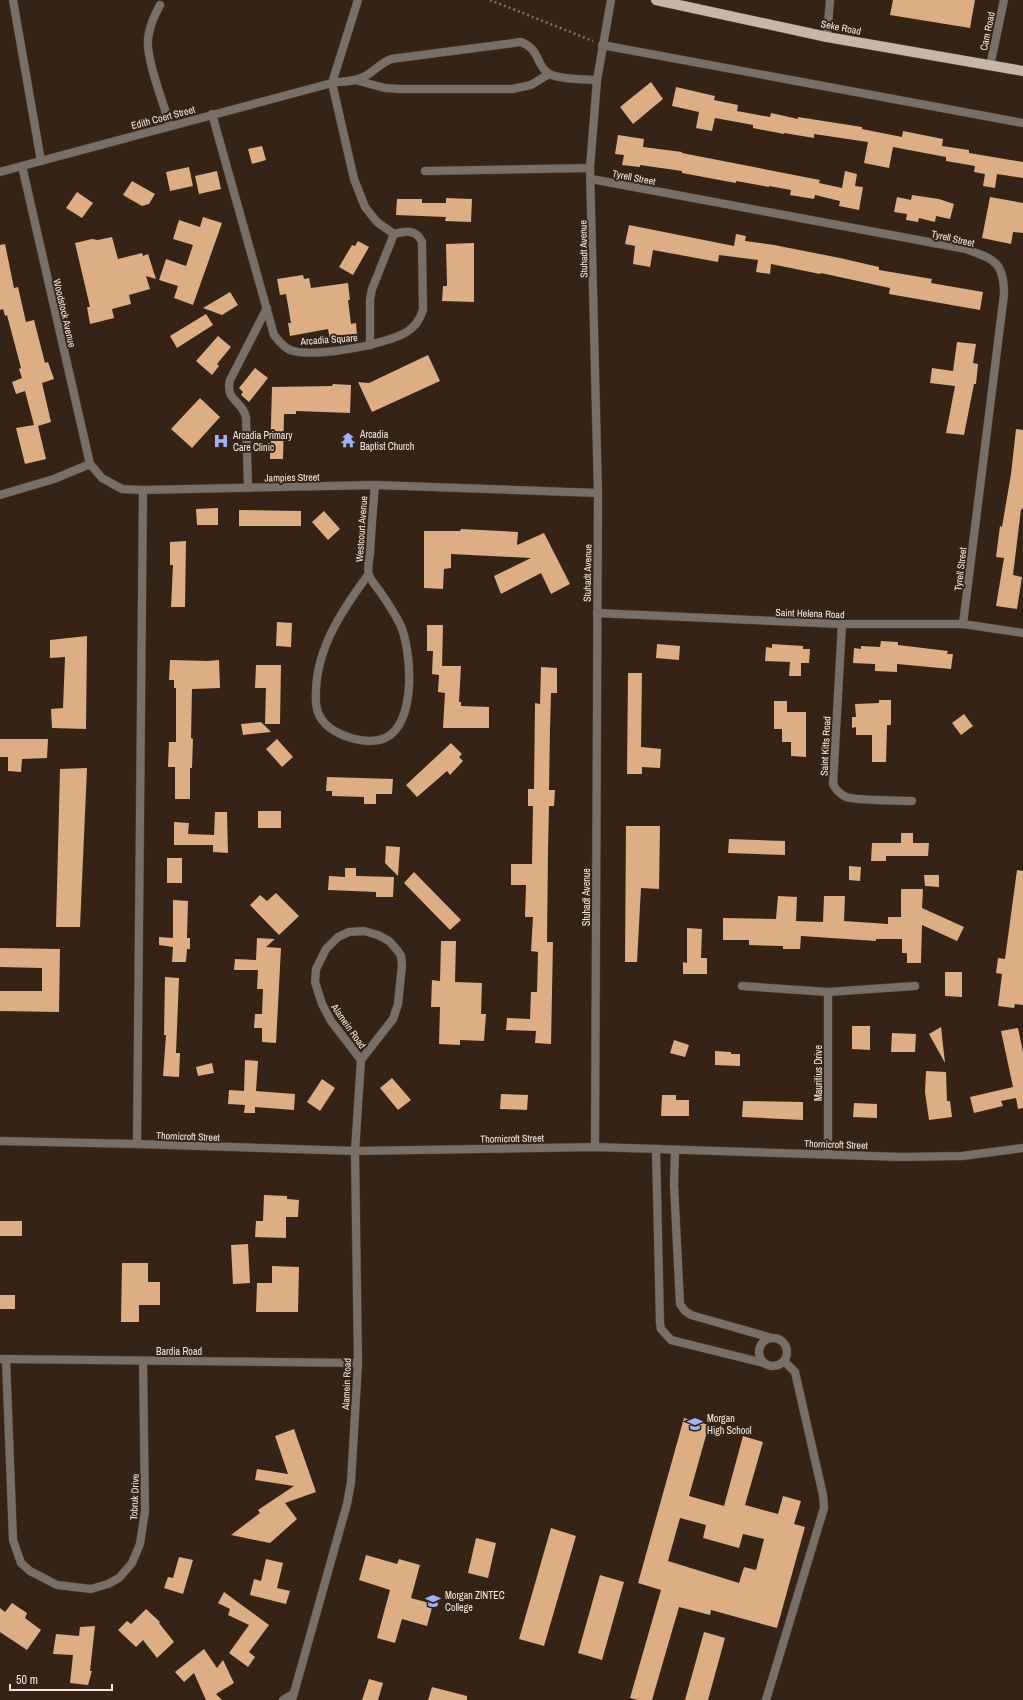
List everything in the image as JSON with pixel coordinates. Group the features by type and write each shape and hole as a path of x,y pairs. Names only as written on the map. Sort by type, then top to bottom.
{"main road":[{"name":"Seke Road","path":"656,0 828,36 1023,71"}],"street":[{"path":"13,0 40,161"},
{"path":"358,0 332,83 354,179 365,207 377,222 394,234 413,232 419,236 422,242 424,310 420,320 414,327 404,334 370,345"},
{"name":"Stuhadt Avenue","path":"595,1147 598,493 590,168 597,80 611,0"},
{"path":"828,36 830,0"},
{"name":"Cam Road","path":"990,66 1004,0"},
{"path":"160,5 150,26 148,41 149,51 170,126"},
{"path":"355,80 367,76 380,64 391,59 521,42 528,45 535,52 542,66 549,74 558,77 597,80"},
{"path":"602,45 1023,123"},
{"path":"355,80 385,88 400,89 512,89 531,85 549,74"},
{"name":"Edith Coert Street","path":"0,172 212,114 332,83 355,80"},
{"name":"Arcadia Square","path":"212,114 274,335 281,345 289,350 302,353 338,350 370,345 370,299 372,289 394,234"},
{"name":"Woodstock Avenue","path":"22,166 90,464"},
{"path":"425,171 590,168"},
{"name":"Tyrell Street","path":"591,179 966,249 991,259 1000,268 1004,279 1004,294 963,624"},
{"path":"248,488 245,411 230,396 228,388 230,380 267,308"},
{"path":"0,495 54,479 90,464"},
{"name":"Jampies Street","path":"90,464 102,478 122,489 143,490 375,485 598,493"},
{"name":"Westcourt Avenue","path":"368,574 391,607 401,626 408,651 408,701 403,719 395,732 376,741 351,738 336,733 318,716 315,706 316,675 319,663 344,609 368,574 375,485"},
{"path":"137,1144 143,490"},
{"name":"Saint Helena Road","path":"597,613 842,624 963,624 1023,634"},
{"name":"Saint Kitts Road","path":"842,624 833,784 835,790 840,794 851,798 912,801"},
{"name":"Alamein Road","path":"293,1697 352,1482 358,1363 355,1151 361,1060 393,1019 398,1004 402,965 401,956 389,941 378,935 364,931 349,932 338,937 326,949 316,969 315,982 322,1004 331,1021 361,1060"},
{"path":"742,986 828,992 915,986"},
{"name":"Mauritius Drive","path":"828,992 828,1153"},
{"name":"Thornicroft Street","path":"0,1141 355,1151 595,1147 828,1153 902,1157 962,1156 1023,1148"},
{"path":"656,1149 661,1329 671,1340 775,1366 780,1365 784,1361 787,1351 785,1346 777,1339 691,1315 680,1304 674,1185 675,1150"},
{"path":"764,1363 759,1354 760,1349 766,1340 772,1338"},
{"name":"Bardia Road","path":"3,1359 358,1363"},
{"name":"Tobruk Drive","path":"3,1359 13,1540 21,1563 30,1571 57,1586 91,1589 108,1584 119,1578 132,1563 140,1544 145,1511 143,1361"},
{"path":"766,1700 824,1508 823,1495 795,1372 784,1361"},
{"path":"283,1700 293,1697"}],"path":[{"path":"490,0 602,45"}],"building":[{"path":"893,0 975,0 970,28 890,15"},
{"path":"651,82 663,99 633,124 620,107"},
{"path":"676,87 715,96 714,100 738,105 737,111 770,117 771,113 798,119 798,117 862,127 862,129 902,137 903,131 943,139 942,146 969,150 969,153 1023,162 1023,178 997,174 995,188 983,186 985,174 974,172 975,166 946,161 946,157 893,147 889,168 864,163 868,142 814,134 814,138 784,134 753,128 753,125 715,118 712,131 696,128 699,112 672,106"},
{"path":"618,135 644,139 643,147 682,152 820,180 819,183 842,188 845,171 857,174 855,186 863,187 859,210 839,206 840,201 815,195 814,199 790,195 791,190 736,181 736,183 682,173 682,171 640,165 640,167 622,165 624,155 615,154"},
{"path":"262,146 266,160 252,164 248,149"},
{"path":"189,167 193,186 170,191 166,172"},
{"path":"217,171 221,189 199,194 195,176"},
{"path":"132,181 155,194 149,204 142,206 123,195"},
{"path":"77,192 93,203 82,218 66,208"},
{"path":"912,195 939,199 954,204 950,219 936,216 935,222 919,218 918,222 906,220 907,214 894,212 897,197 911,200"},
{"path":"990,197 1023,203 1023,233 1013,232 1011,244 982,238"},
{"path":"446,198 472,199 471,222 445,221 446,217 396,215 397,199 422,199 422,203 446,203"},
{"path":"203,217 222,223 193,305 174,298 178,286 159,280 166,259 186,266 193,245 173,239 179,220 200,227"},
{"path":"629,225 734,246 736,234 746,236 745,241 840,258 879,267 879,270 932,279 931,283 983,292 980,310 889,294 890,288 771,264 770,274 756,272 758,260 719,255 718,262 653,250 650,267 633,264 635,246 625,244"},
{"path":"112,237 118,259 142,253 143,256 148,254 156,279 146,276 150,289 129,295 131,304 112,309 114,318 90,324 87,307 90,307 75,243 92,239 98,240"},
{"path":"358,241 369,247 353,275 339,267 352,245 355,246"},
{"path":"474,243 474,302 442,301 443,286 447,286 446,244"},
{"path":"5,244 14,288 18,287 26,322 34,320 45,363 48,362 54,379 42,383 51,422 38,426 46,459 25,464 16,428 34,425 25,391 16,394 12,382 22,378 19,369 21,368 7,315 5,316 3,309 0,310 0,245"},
{"path":"303,275 304,279 309,278 311,288 348,283 350,300 348,300 351,324 356,323 357,335 330,340 328,329 290,336 288,323 291,323 286,294 280,295 277,279"},
{"path":"230,292 238,305 222,315 203,308"},
{"path":"206,314 213,325 177,348 170,336"},
{"path":"218,336 231,347 217,364 219,366 212,375 196,361"},
{"path":"957,342 976,344 973,363 978,364 976,384 974,384 964,435 946,433 955,386 930,383 932,368 953,371"},
{"path":"428,355 440,381 372,412 358,382 369,383"},
{"path":"255,368 268,378 249,402 241,395 243,392 239,388"},
{"path":"333,384 351,385 350,413 296,411 296,414 284,414 283,459 270,459 272,387 332,386"},
{"path":"200,398 220,417 192,448 171,429"},
{"path":"1016,429 1023,430 1023,509 1021,509 1013,575 1022,577 1017,609 996,606 1004,558 996,557 1000,526 1002,527 1011,474"},
{"path":"218,508 218,525 197,525 196,509"},
{"path":"239,510 301,511 301,526 239,526"},
{"path":"324,511 340,529 328,540 312,522"},
{"path":"461,529 518,532 517,545 544,533 570,584 551,594 541,573 501,594 494,576 531,558 451,554 451,568 444,569 443,589 424,588 424,531 460,531"},
{"path":"186,541 185,607 171,607 173,565 170,565 170,542"},
{"path":"277,622 292,623 291,647 276,646"},
{"path":"427,625 443,625 442,666 461,666 459,702 461,702 461,706 489,707 489,728 443,728 445,693 438,692 439,675 432,674 433,651 427,651"},
{"path":"87,636 86,729 52,728 51,709 63,708 65,657 50,658 50,640"},
{"path":"881,641 898,642 898,645 948,651 947,654 953,654 951,669 897,664 897,672 875,671 875,664 853,663 854,648 861,649 861,646 880,647"},
{"path":"657,644 680,646 679,660 656,658"},
{"path":"772,644 803,646 803,649 810,649 809,663 801,663 801,676 789,676 790,662 765,661 766,647 772,648"},
{"path":"170,660 219,660 220,688 192,689 191,738 193,739 192,768 190,768 190,799 175,799 175,767 168,767 169,742 176,742 176,688 174,688 174,680 169,680"},
{"path":"256,665 281,665 280,724 265,724 266,688 255,688"},
{"path":"541,667 557,668 557,693 551,693 549,790 555,790 554,806 549,806 548,851 547,942 553,942 551,1044 535,1043 536,1031 506,1030 507,1018 530,1019 531,992 537,992 538,952 531,951 533,917 525,917 526,885 511,885 511,864 532,864 533,806 528,806 528,789 534,789 535,703 540,704"},
{"path":"628,673 642,673 641,747 661,749 660,768 642,767 642,774 627,774"},
{"path":"879,700 891,700 891,725 887,725 886,762 872,762 872,735 856,735 856,727 852,728 852,717 856,717 855,704 879,703"},
{"path":"774,701 787,701 787,712 806,712 806,757 791,756 791,742 782,742 782,729 774,729"},
{"path":"964,714 973,726 961,735 952,723"},
{"path":"261,722 271,732 243,735 241,724"},
{"path":"0,739 48,739 47,758 22,759 21,772 8,771 8,757 0,757"},
{"path":"277,739 293,757 282,767 266,749"},
{"path":"451,743 462,754 459,757 463,761 450,775 447,771 417,797 406,785"},
{"path":"87,768 80,927 56,927 60,769"},
{"path":"327,777 393,779 392,794 376,794 376,804 364,804 364,797 332,796 332,791 326,791"},
{"path":"258,811 281,811 281,828 258,828"},
{"path":"215,812 227,812 228,853 213,852 213,845 174,845 174,822 189,823 188,834 214,835"},
{"path":"626,826 660,826 659,889 641,888 637,962 625,962"},
{"path":"901,833 913,833 913,843 929,843 928,856 886,856 886,861 871,861 872,843 901,843"},
{"path":"729,839 785,841 785,855 728,853"},
{"path":"386,846 400,847 398,876 385,863"},
{"path":"167,858 182,858 182,883 167,883"},
{"path":"849,866 861,867 860,881 849,880"},
{"path":"345,868 356,868 356,876 394,877 393,897 376,897 376,892 328,890 329,876 345,877"},
{"path":"1017,870 1023,871 1023,1005 1015,1004 1014,1008 998,1006 1002,974 996,973 998,958 1005,959"},
{"path":"414,872 461,920 450,930 404,883"},
{"path":"924,875 939,875 939,887 925,886"},
{"path":"901,889 923,889 922,908 964,927 957,941 922,925 921,963 907,963 907,953 902,953 902,939 876,939 876,941 801,936 800,949 783,949 783,946 749,945 749,940 723,940 723,918 776,919 778,896 797,897 796,921 823,922 824,896 845,896 844,921 888,924 888,917 901,917"},
{"path":"276,893 299,916 279,935 250,905 260,895 267,901"},
{"path":"173,900 188,901 187,938 190,938 190,949 187,949 186,962 172,962 173,947 159,945 159,937 173,938"},
{"path":"687,928 702,929 701,958 707,958 707,974 683,974 683,962 687,963"},
{"path":"257,938 275,939 266,947 281,948 276,1043 262,1042 262,1028 254,1028 255,1014 262,1014 263,989 257,989 258,970 234,970 235,959 256,960"},
{"path":"441,941 456,941 455,982 482,983 481,1014 486,1014 484,1041 460,1040 460,1045 439,1044 440,1007 431,1007 432,980 440,981"},
{"path":"0,948 60,949 59,1012 0,1011 0,991 42,991 42,968 0,967"},
{"path":"945,972 962,972 962,997 945,996"},
{"path":"165,977 179,978 176,1053 180,1053 179,1077 163,1076 166,1035 164,1035"},
{"path":"852,1026 870,1026 870,1050 852,1049"},
{"path":"941,1027 945,1063 929,1034"},
{"path":"1018,1028 1023,1052 1023,1108 1018,1109 1016,1098 1001,1101 1003,1106 974,1113 970,1097 1013,1087 1001,1031"},
{"path":"892,1033 916,1034 915,1052 891,1052"},
{"path":"674,1040 689,1045 685,1057 670,1053"},
{"path":"715,1051 740,1054 740,1066 715,1065"},
{"path":"245,1060 258,1061 256,1091 295,1094 294,1110 255,1107 255,1113 244,1113 245,1105 228,1104 229,1090 244,1091"},
{"path":"212,1063 214,1073 198,1076 196,1067"},
{"path":"926,1071 946,1072 947,1101 950,1101 952,1117 929,1120 925,1092"},
{"path":"392,1078 411,1100 398,1110 380,1088"},
{"path":"322,1079 335,1088 320,1111 307,1102"},
{"path":"501,1094 528,1095 527,1110 500,1109"},
{"path":"662,1095 676,1095 676,1100 689,1100 689,1116 661,1116"},
{"path":"743,1101 803,1102 803,1120 742,1117"},
{"path":"854,1103 877,1104 877,1118 853,1117"},
{"path":"264,1195 287,1196 287,1199 299,1200 298,1217 286,1217 286,1238 255,1237 256,1221 263,1221"},
{"path":"0,1221 22,1221 22,1236 0,1236"},
{"path":"248,1244 250,1283 233,1284 231,1245"},
{"path":"122,1263 148,1263 148,1282 160,1282 160,1305 139,1305 139,1322 121,1322"},
{"path":"272,1266 299,1267 298,1312 256,1312 257,1283 272,1283"},
{"path":"0,1295 15,1295 15,1309 0,1309"},
{"path":"684,1418 709,1425 689,1496 724,1506 743,1436 763,1442 745,1505 778,1514 783,1496 801,1501 794,1524 805,1527 777,1628 711,1610 710,1615 679,1607 652,1700 638,1700 630,1698 661,1590 638,1583","holes":["680,1518 706,1525 703,1538 739,1548 743,1534 764,1539 756,1570 744,1567 739,1583 668,1561"]},
{"path":"294,1429 316,1492 285,1503 297,1519 270,1543 231,1535 260,1513 258,1510 294,1486 255,1480 257,1469 288,1474 275,1436"},
{"path":"551,1528 576,1536 544,1646 519,1639"},
{"path":"476,1538 496,1543 488,1578 468,1573"},
{"path":"366,1555 397,1564 399,1559 420,1565 411,1598 433,1604 427,1626 402,1619 395,1643 377,1638 390,1590 359,1580"},
{"path":"179,1557 193,1560 183,1594 164,1588 168,1577 173,1578"},
{"path":"266,1559 283,1563 277,1588 290,1591 286,1604 250,1595 254,1579 261,1581"},
{"path":"600,1575 624,1582 602,1660 578,1653"},
{"path":"224,1592 269,1625 249,1652 255,1657 248,1667 229,1653 249,1625 228,1615 230,1609 218,1603"},
{"path":"12,1603 27,1613 25,1618 41,1630 27,1650 0,1632 0,1608 5,1612"},
{"path":"146,1609 160,1622 159,1623 174,1642 157,1658 143,1640 136,1647 118,1630 127,1621 131,1624"},
{"path":"95,1626 90,1671 92,1671 88,1685 70,1683 73,1655 53,1654 56,1634 79,1636 80,1627"},
{"path":"704,1632 725,1638 708,1700 685,1700"},
{"path":"204,1649 217,1668 223,1660 234,1683 216,1694 222,1700 206,1700 194,1673 184,1682 175,1672"},
{"path":"369,1679 383,1683 378,1700 362,1700"},
{"path":"432,1687 467,1696 467,1700 428,1700"}],"place":[{"name":"Arcadia Baptist Church","path":"348,440"},
{"name":"Arcadia Primary Care Clinic","path":"221,441"},
{"name":"Morgan High School","path":"695,1424"},
{"name":"Morgan ZINTEC College","path":"433,1601"}]}
